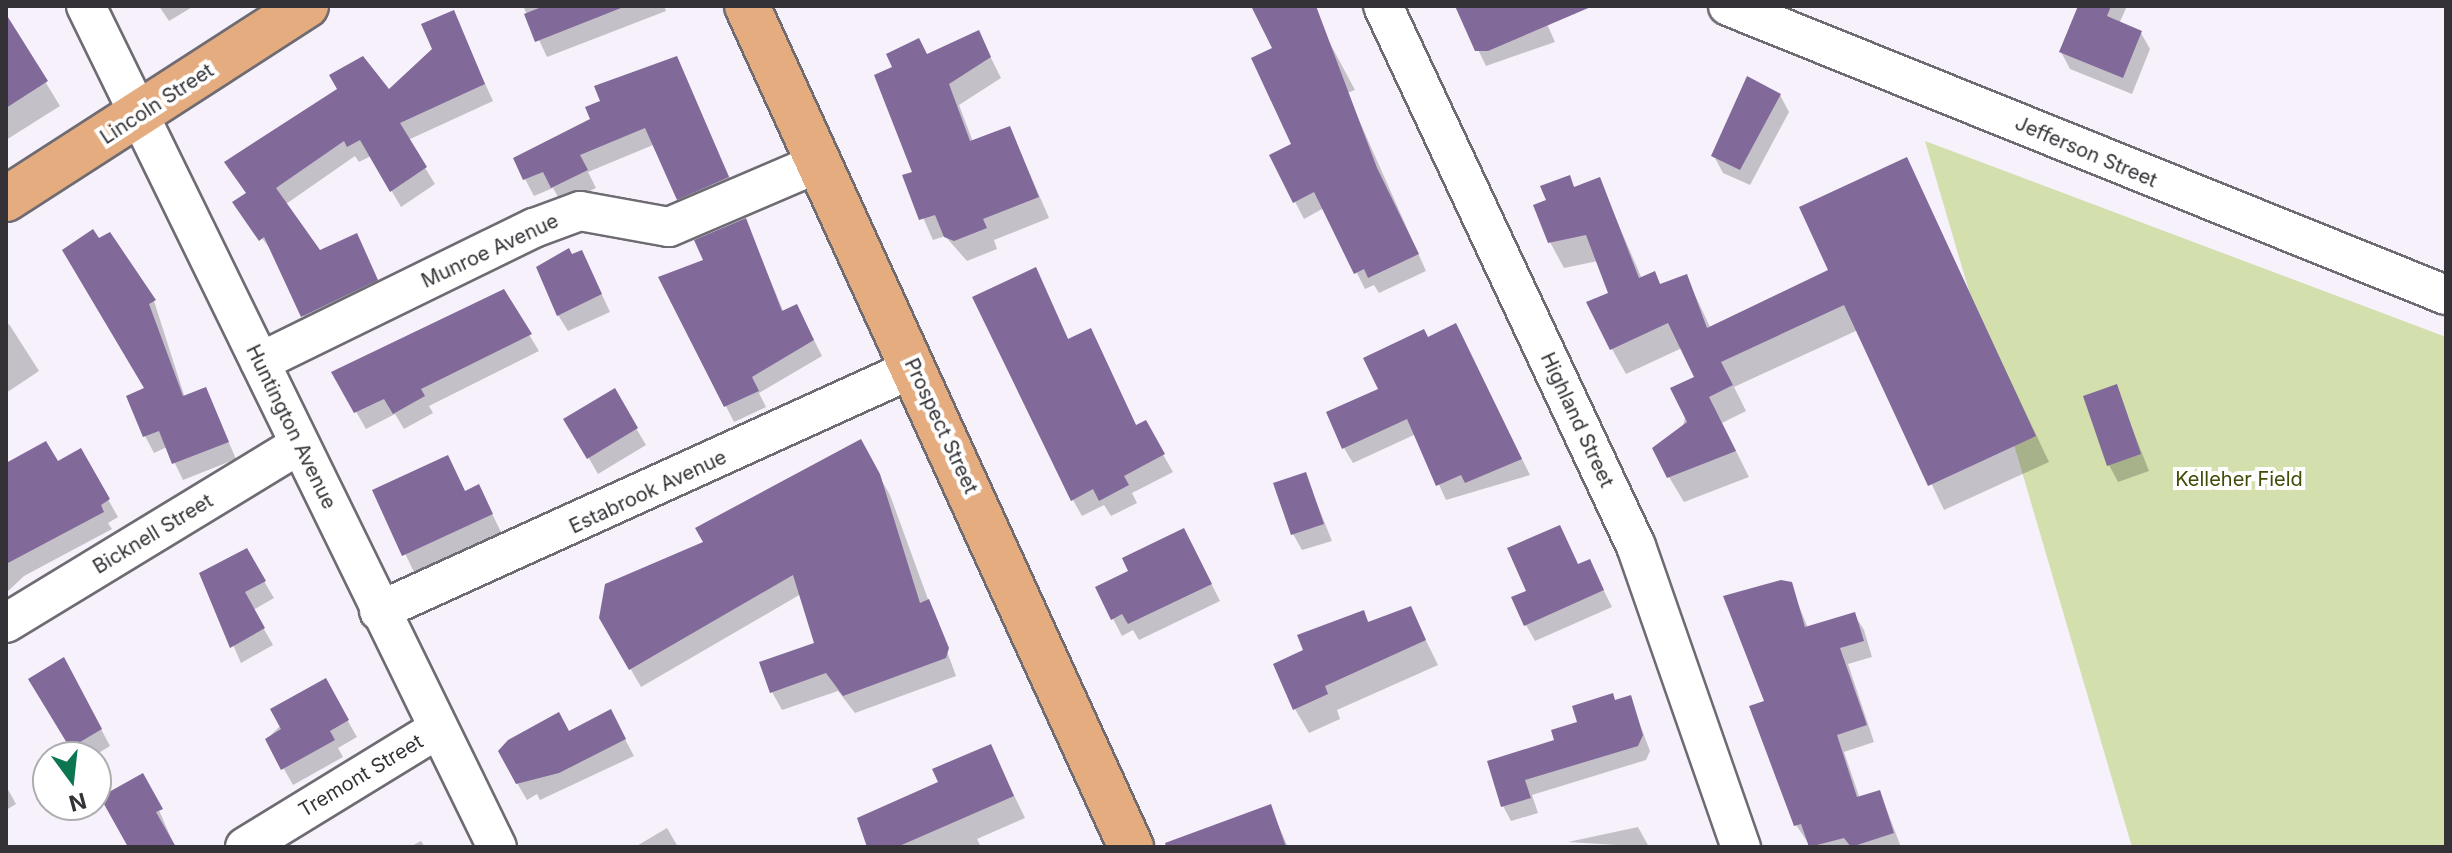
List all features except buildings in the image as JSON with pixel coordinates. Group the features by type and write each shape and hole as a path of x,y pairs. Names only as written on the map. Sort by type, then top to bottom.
{"main road":[{"name":"Lincoln Street","path":"6,199 141,116 306,6"},
{"name":"Prospect Street","path":"747,6 1131,847"}],"street":[{"name":"Huntington Avenue","path":"86,6 436,730 497,847"},
{"name":"Highland Street","path":"1383,6 1636,546 1741,847"},
{"name":"Jefferson Street","path":"1728,6 2446,295"},
{"name":"Munroe Avenue","path":"260,362 568,215 669,227 818,163"},
{"name":"Estabrook Avenue","path":"379,611 914,368"},
{"name":"Bicknell Street","path":"6,623 299,445"},
{"name":"Tremont Street","path":"245,847 436,730"}],"green space":[{"name":"Kelleher Field","path":"1925,141 2446,337 2446,847 2132,847"}]}
